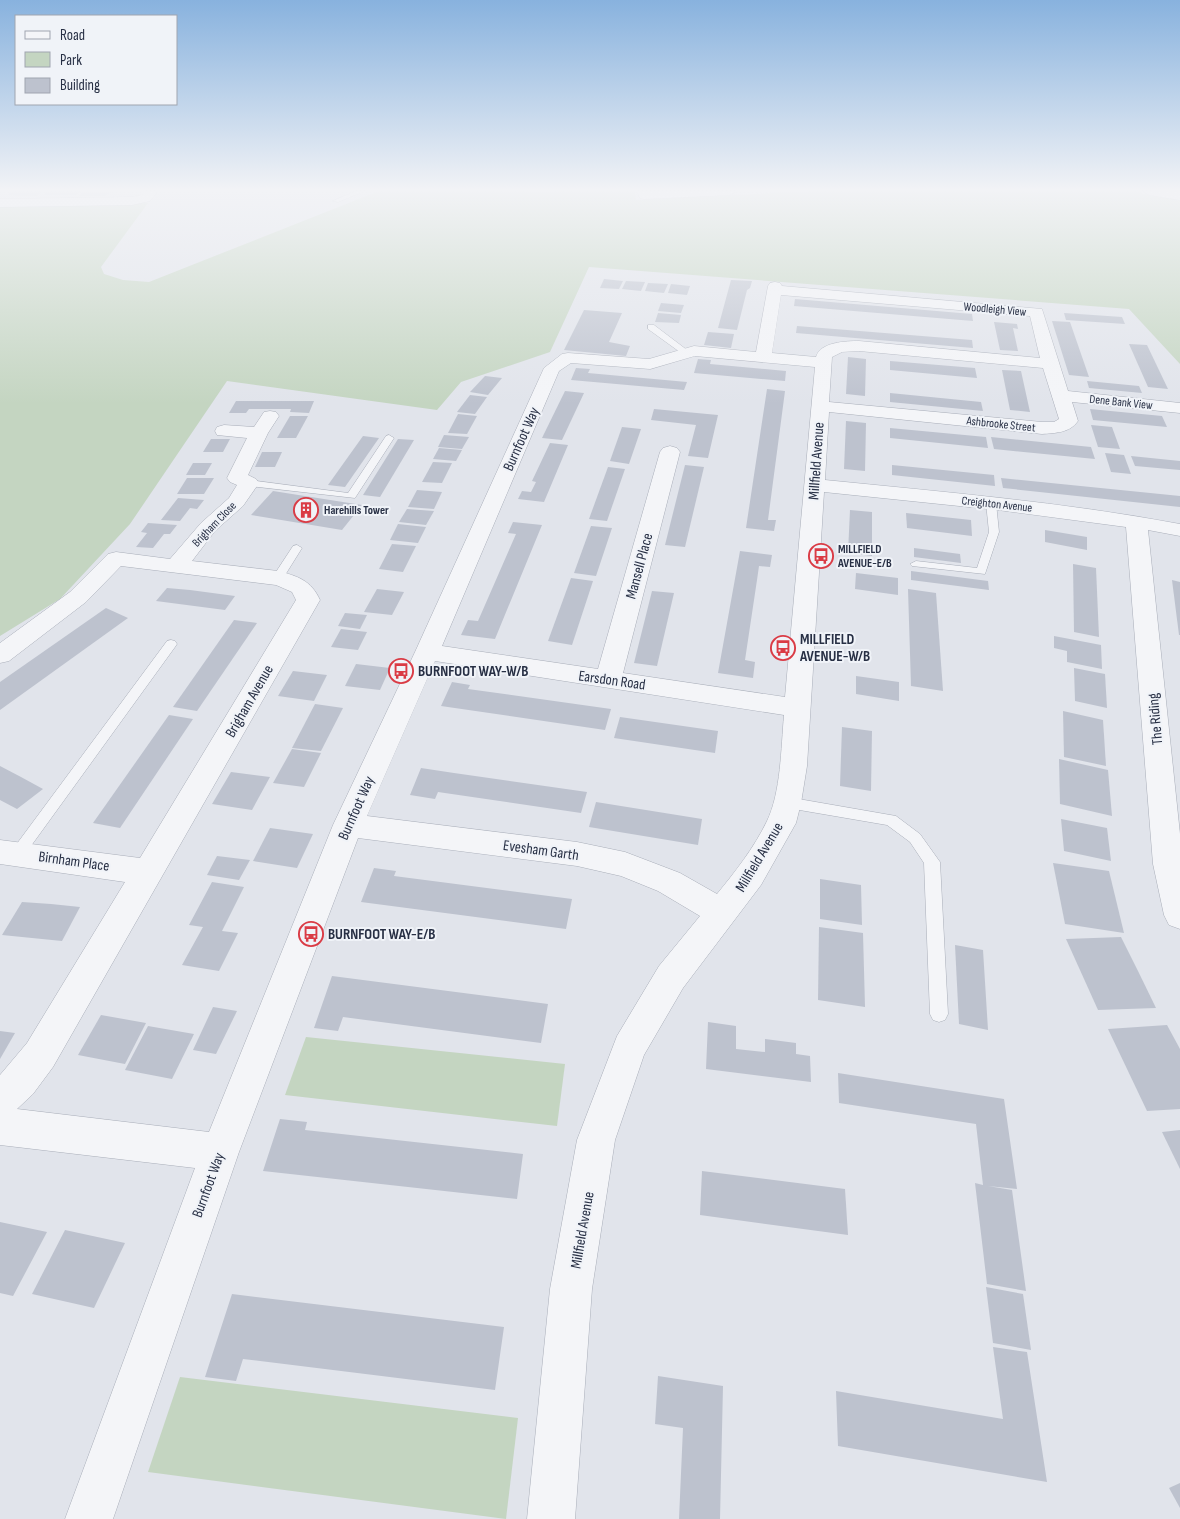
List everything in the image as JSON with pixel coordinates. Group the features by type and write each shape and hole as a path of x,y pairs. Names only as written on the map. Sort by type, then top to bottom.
{"street":[{"name":"Woodleigh View","path":"763,357 775,288 1037,312"},
{"name":"Ashbrooke Street","path":"820,406 1042,428 1058,427 1069,421 1050,364 1037,312"},
{"path":"823,363 824,355 832,349 843,346 859,346 1050,364"},
{"name":"Burnfoot Way","path":"89,1519 220,1152 348,825 427,652 552,368 568,358 650,364 694,351 823,363"},
{"name":"Millfield Avenue","path":"551,1519 572,1289 596,1140 629,1048 671,977 750,876 781,823 787,803 797,708 823,363"},
{"name":"Dene Bank View","path":"1061,396 1180,408"},
{"name":"Brigham Close","path":"176,566 208,527 236,502 249,483 237,478 264,424 224,432"},
{"name":"Mansell Place","path":"608,680 670,452"},
{"name":"Creighton Avenue","path":"814,485 1136,521 1180,530"},
{"name":"The Riding","path":"1136,521 1168,864 1180,915"},
{"name":"Brigham Avenue","path":"0,655 78,597 116,559 293,581 305,590 308,600 40,1055 20,1081 0,1100"},
{"name":"Earsdon Road","path":"427,652 797,708"},
{"name":"Evesham Garth","path":"348,825 577,854 625,864 669,882 722,913"},
{"name":"Birnham Place","path":"9,853 148,872"},
{"path":"0,1123 0,1126 220,1152"}],"lane":[{"path":"651,327 687,353"},
{"path":"249,483 351,496 390,438"},
{"path":"916,564 981,572 994,532 991,504"},
{"path":"278,578 297,548"},
{"path":"9,853 170,644"},
{"path":"787,803 891,820 915,838 932,862 939,1014"}],"green space":[{"path":"0,262 105,262 101,267 104,274 123,280 149,282 200,262 1180,262 1180,364 1129,309 589,267 550,352 461,382 437,410 227,381 130,524 60,599 0,636"},
{"path":"306,1037 565,1064 557,1126 285,1095"},
{"path":"180,1377 518,1418 506,1519 148,1472"}],"building":[{"path":"604,279 623,281 619,289 600,288"},
{"path":"731,280 752,281 750,288 747,290 737,330 718,328"},
{"path":"626,281 645,282 641,291 622,289"},
{"path":"648,283 668,284 664,293 645,291"},
{"path":"671,284 690,286 687,295 668,293"},
{"path":"795,299 972,314 973,321 794,306"},
{"path":"661,303 684,305 681,313 658,311"},
{"path":"584,310 622,313 609,342 630,346 626,356 564,350"},
{"path":"658,313 681,315 679,323 655,322"},
{"path":"1064,313 1122,317 1125,324 1066,320"},
{"path":"1052,321 1070,322 1089,377 1069,375"},
{"path":"994,322 1017,324 1018,329 1013,328 1018,351 1000,350"},
{"path":"797,326 972,340 973,348 796,333"},
{"path":"708,332 734,334 731,348 704,345"},
{"path":"1129,344 1147,345 1168,389 1148,387"},
{"path":"848,357 866,359 865,396 846,394"},
{"path":"698,359 711,360 710,364 786,371 785,381 694,373"},
{"path":"890,361 975,368 977,378 890,370"},
{"path":"576,368 590,369 588,373 687,382 684,390 571,380"},
{"path":"1002,370 1021,371 1030,412 1010,410"},
{"path":"485,376 502,378 488,395 470,392"},
{"path":"1087,381 1139,386 1142,393 1089,388"},
{"path":"767,389 785,391 768,520 776,520 774,531 746,528"},
{"path":"565,391 584,393 562,440 542,438"},
{"path":"890,393 981,402 983,411 890,402"},
{"path":"470,395 487,397 475,414 457,412"},
{"path":"236,401 314,401 309,413 290,412 291,409 249,409 246,413 229,413"},
{"path":"654,409 718,415 708,458 688,456 696,425 651,420"},
{"path":"1090,409 1162,416 1167,427 1093,420"},
{"path":"458,414 477,416 467,434 448,433"},
{"path":"290,416 308,416 296,438 277,438"},
{"path":"846,421 866,423 865,471 844,469"},
{"path":"1091,425 1112,427 1120,449 1098,447"},
{"path":"622,427 641,429 629,464 610,461"},
{"path":"890,428 986,437 988,448 890,438"},
{"path":"444,435 469,437 462,449 438,447"},
{"path":"363,436 379,438 345,487 328,485"},
{"path":"991,437 1091,447 1095,459 994,449"},
{"path":"211,439 230,439 223,452 203,452"},
{"path":"398,439 414,440 380,497 363,495"},
{"path":"550,443 568,445 544,502 518,499 522,491 531,492 536,482 532,481"},
{"path":"439,448 462,450 456,461 433,459"},
{"path":"262,452 282,452 275,467 255,467"},
{"path":"1105,453 1124,455 1131,474 1111,472"},
{"path":"1131,456 1180,461 1180,470 1135,466"},
{"path":"433,462 452,463 442,483 422,482"},
{"path":"193,463 212,463 205,475 186,475"},
{"path":"685,465 704,467 685,547 665,545"},
{"path":"892,465 994,475 995,486 892,475"},
{"path":"608,467 625,469 607,521 589,519"},
{"path":"187,478 214,478 204,494 177,494"},
{"path":"1001,478 1180,496 1180,507 1003,488"},
{"path":"417,490 442,492 434,509 408,507"},
{"name":"Harehills Tower","path":"273,491 362,505 342,530 251,515"},
{"path":"178,498 204,500 197,509 190,508 180,521 161,520"},
{"path":"407,509 434,511 426,525 399,522"},
{"path":"850,510 872,512 872,556 848,553"},
{"path":"906,513 971,520 972,536 907,528"},
{"path":"513,522 542,525 495,639 461,635 468,620 478,621 516,534 508,533"},
{"path":"148,523 177,525 170,534 164,534 153,548 136,547 147,533 141,532"},
{"path":"398,524 426,527 418,543 390,540"},
{"path":"591,526 612,528 596,576 574,573"},
{"path":"1045,530 1087,537 1087,550 1045,542"},
{"path":"392,544 416,546 403,572 379,569"},
{"path":"914,548 960,554 961,563 914,557"},
{"path":"740,551 772,555 770,567 759,566 745,660 755,662 753,678 718,673"},
{"path":"1073,564 1096,568 1099,637 1074,632"},
{"path":"911,571 988,581 989,590 911,580"},
{"path":"856,573 898,578 898,595 855,589"},
{"path":"571,578 593,581 572,645 548,641"},
{"path":"1172,580 1180,582 1180,635 1179,635"},
{"path":"167,588 235,596 225,610 156,601"},
{"path":"377,589 404,592 392,615 364,612"},
{"path":"908,589 936,593 943,691 911,686"},
{"path":"652,591 674,593 657,666 634,663"},
{"path":"106,608 128,618 0,710 0,682"},
{"path":"345,613 367,615 360,629 338,626"},
{"path":"234,620 257,623 197,711 173,707"},
{"path":"341,629 367,632 358,650 331,647"},
{"path":"1054,636 1101,645 1102,669 1067,662 1067,651 1054,648"},
{"path":"356,664 390,668 380,690 345,686"},
{"path":"1074,668 1105,674 1107,708 1075,701"},
{"path":"293,671 327,675 314,701 278,696"},
{"path":"856,676 899,682 899,701 856,694"},
{"path":"452,682 470,685 468,689 611,709 605,730 441,706"},
{"path":"315,704 343,708 321,751 292,748"},
{"path":"1063,711 1103,720 1106,766 1064,757"},
{"path":"169,715 193,719 120,828 93,823"},
{"path":"620,717 718,731 715,753 614,738"},
{"path":"842,727 872,731 871,791 840,786"},
{"path":"292,749 321,753 304,787 273,783"},
{"path":"1059,759 1108,770 1112,816 1060,804"},
{"path":"0,766 43,789 17,809 0,800"},
{"path":"421,768 587,792 581,813 438,792 435,799 410,795"},
{"path":"231,772 270,777 252,810 212,804"},
{"path":"596,802 702,819 698,845 589,827"},
{"path":"1061,819 1107,828 1111,861 1064,851"},
{"path":"270,828 313,834 297,868 253,861"},
{"path":"217,856 250,860 239,880 207,875"},
{"path":"1053,863 1109,871 1124,933 1065,924"},
{"path":"374,868 396,871 394,876 572,899 566,929 361,902"},
{"path":"820,879 861,885 862,925 820,919"},
{"path":"212,882 244,887 222,931 238,933 219,971 182,965 203,927 189,925"},
{"path":"22,902 80,907 62,941 2,935"},
{"path":"819,927 863,933 865,1007 818,1000"},
{"path":"1121,937 1156,1008 1098,1010 1066,939"},
{"path":"955,945 983,950 988,1030 959,1024"},
{"path":"332,976 548,1004 541,1043 343,1017 338,1031 314,1028"},
{"path":"213,1007 237,1011 216,1054 193,1050"},
{"path":"101,1015 146,1023 125,1064 78,1055"},
{"path":"708,1022 736,1026 736,1049 765,1052 765,1039 796,1043 796,1054 810,1056 811,1082 706,1069"},
{"path":"1167,1025 1180,1049 1180,1109 1147,1111 1108,1029"},
{"path":"148,1026 194,1034 172,1079 125,1070"},
{"path":"0,1031 15,1033 0,1059"},
{"path":"838,1073 1004,1099 1017,1189 988,1186 1012,1190 1026,1291 987,1284 975,1183 983,1185 976,1124 839,1103"},
{"path":"280,1119 307,1122 305,1130 523,1154 517,1199 263,1171"},
{"path":"1180,1130 1180,1169 1162,1132"},
{"path":"702,1171 845,1189 848,1235 700,1215"},
{"path":"0,1222 47,1232 13,1296 0,1293"},
{"path":"65,1230 125,1243 94,1308 32,1294"},
{"path":"986,1287 1023,1294 1031,1350 993,1343"},
{"path":"232,1294 504,1327 495,1390 243,1359 236,1381 205,1377"},
{"path":"993,1347 1027,1352 1047,1482 838,1446 836,1391 1003,1419"},
{"path":"658,1376 723,1386 720,1519 679,1519 683,1428 655,1424"},
{"path":"1180,1483 1180,1508 1169,1488"}],"place":[{"name":"Harehills Tower","path":"306,510"},
{"name":"MILLFIELD AVENUE-E/B","path":"821,556"},
{"name":"MILLFIELD AVENUE-W/B","path":"783,648"},
{"name":"BURNFOOT WAY-W/B","path":"401,671"},
{"name":"BURNFOOT WAY-E/B","path":"311,934"}]}
